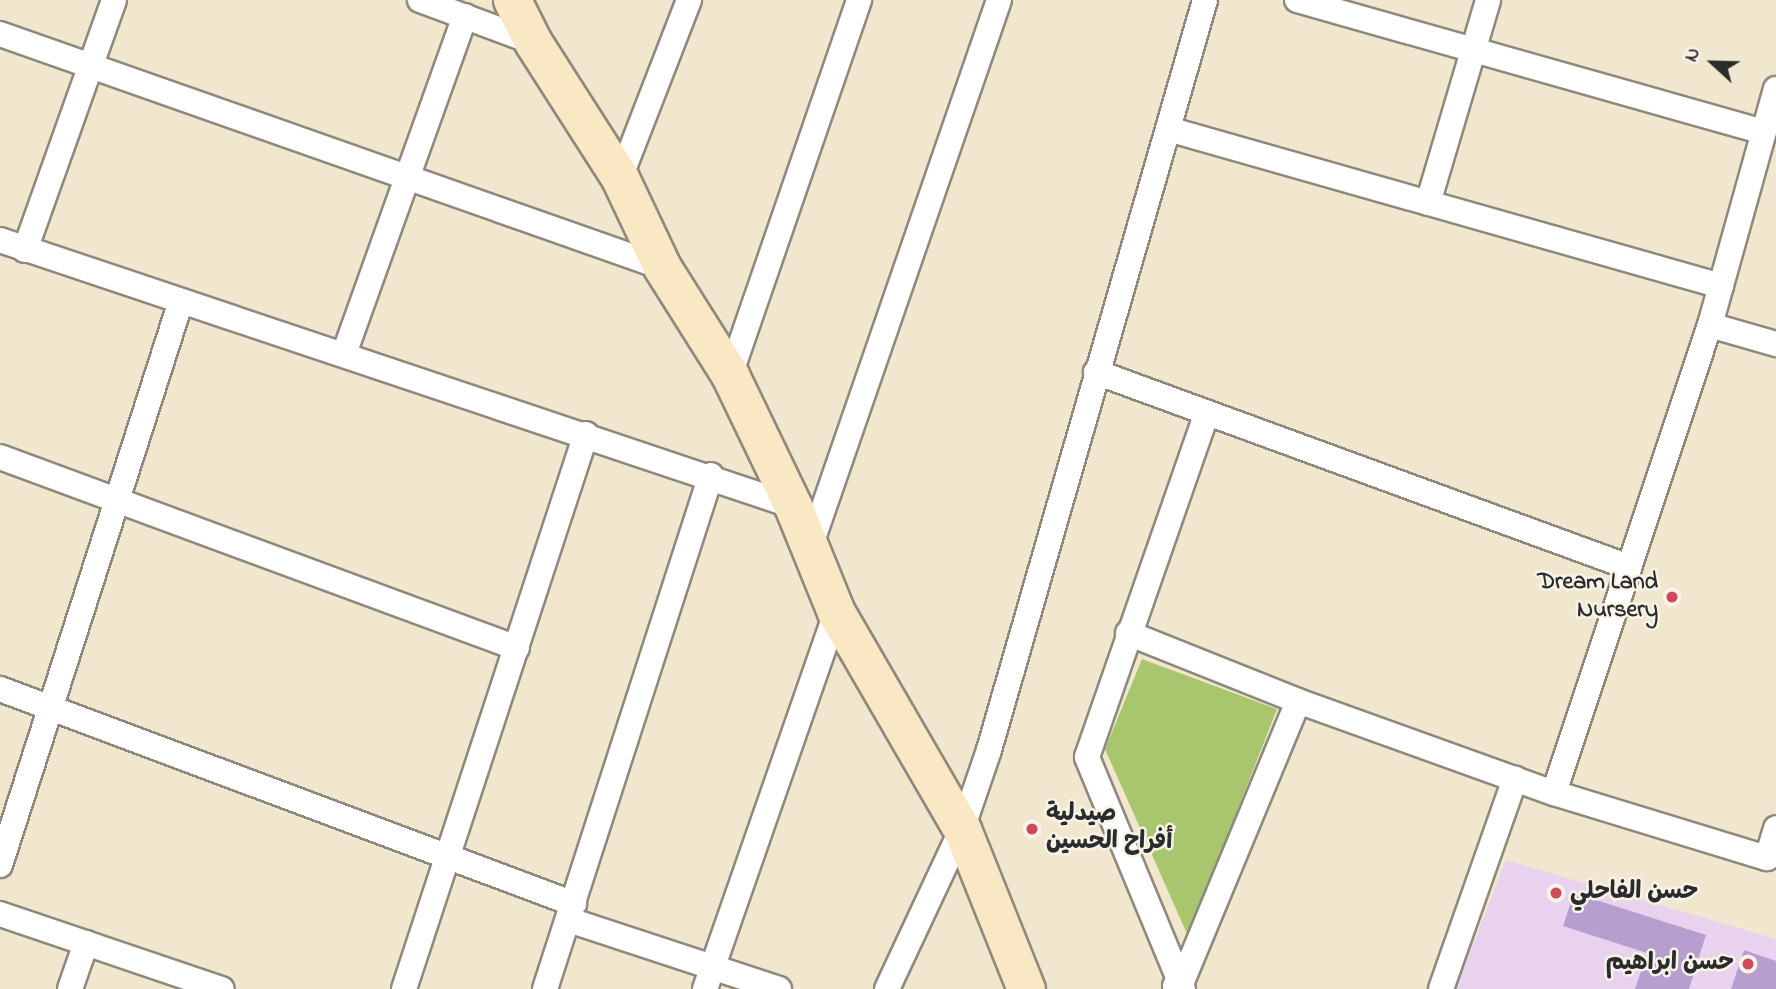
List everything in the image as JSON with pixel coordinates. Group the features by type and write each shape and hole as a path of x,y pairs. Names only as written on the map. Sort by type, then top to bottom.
{"street":[{"path":"25,250 114,0"},
{"path":"420,0 533,42"},
{"path":"620,178 689,0"},
{"path":"730,375 859,0"},
{"path":"809,550 999,0"},
{"path":"887,989 962,830 989,750 1205,0"},
{"path":"1297,0 1764,132"},
{"path":"1427,203 1471,49 1488,0"},
{"path":"513,1 533,42 620,178 662,267 730,375 793,506 836,612 962,830 1026,989"},
{"path":"344,354 465,16"},
{"path":"0,34 405,179 662,267"},
{"path":"1554,793 1710,325 1776,89"},
{"path":"1168,129 1721,286"},
{"path":"0,240 711,475 793,506"},
{"path":"0,865 54,708 181,301"},
{"path":"1710,325 1776,344"},
{"path":"1096,372 1629,567"},
{"path":"1178,987 1087,757 1128,633 1207,413"},
{"path":"404,989 586,434"},
{"path":"0,457 517,648"},
{"path":"545,989 711,475"},
{"path":"709,977 836,612"},
{"path":"1128,633 1298,701 1554,793 1766,858 1776,828"},
{"path":"0,689 448,856 709,977 779,989"},
{"path":"1178,987 1298,701"},
{"path":"1441,989 1515,779"},
{"path":"0,914 222,989"},
{"path":"70,989 86,943"}],"shaded area":[{"name":"حسن الفاحلي","path":"1506,860 1776,939 1776,989 1456,989"}],"green space":[{"path":"1142,659 1277,709 1188,936 1105,749"}],"building":[{"path":"1574,893 1706,935 1689,989 1635,989 1647,953 1563,926"},
{"path":"1744,950 1776,961 1776,989 1731,989"}],"place":[{"name":"Dream Land Nursery","path":"1672,597"},
{"name":"صيدلية أفراح الحسين","path":"1032,829"},
{"name":"حسن الفاحلي","path":"1556,893"},
{"name":"حسن ابراهيم","path":"1748,964"}]}
